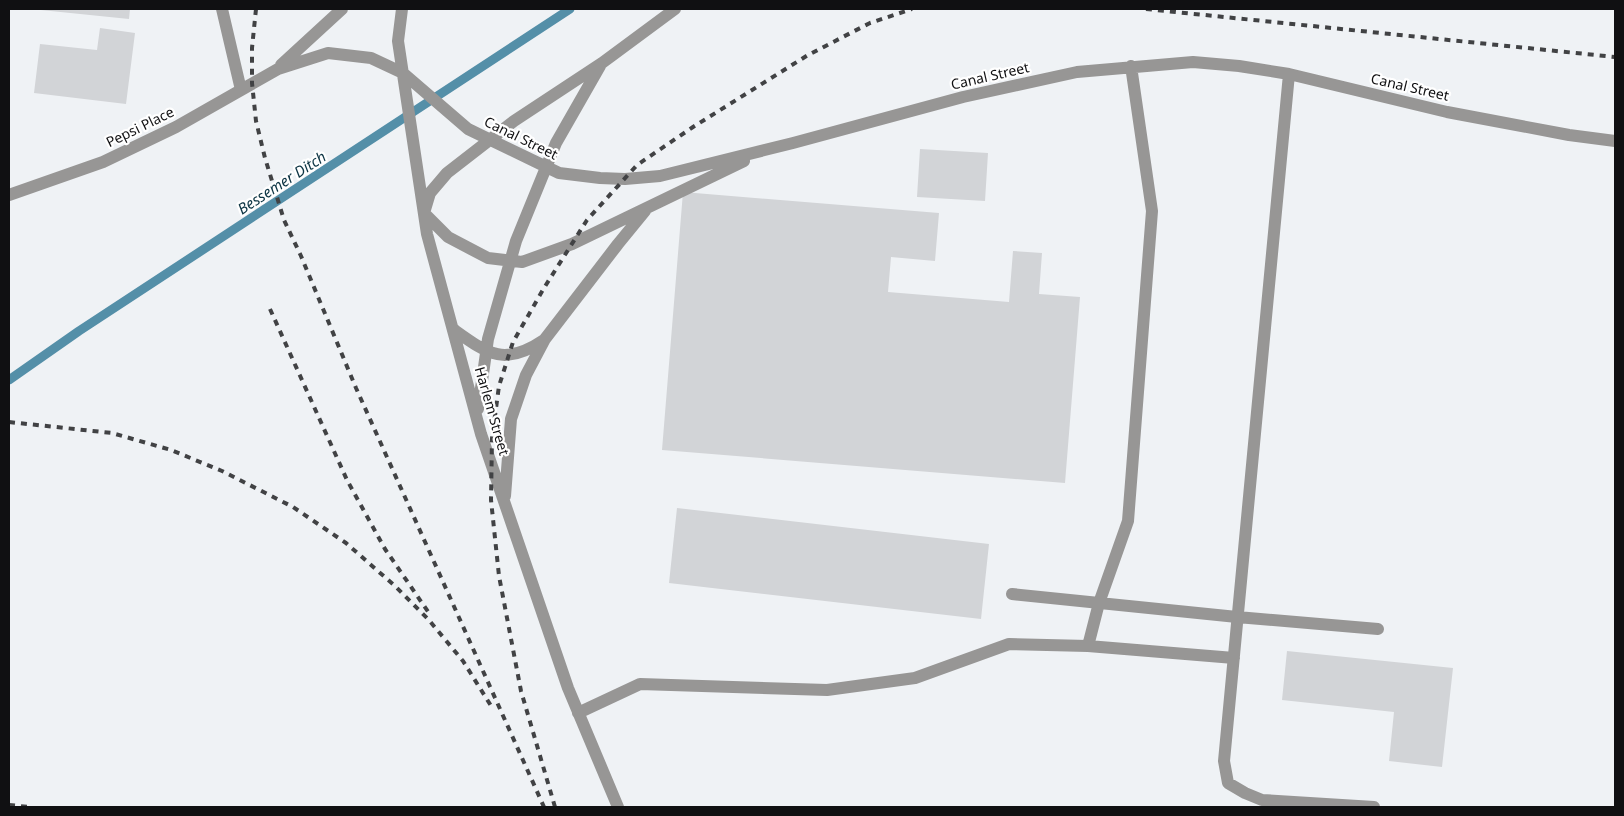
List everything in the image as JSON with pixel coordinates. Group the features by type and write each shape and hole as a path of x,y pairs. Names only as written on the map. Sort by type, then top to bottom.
{"lane":[{"path":"222,9 241,90"},
{"path":"278,69 342,9"},
{"name":"Harlem Street","path":"402,9 398,41 427,234 482,434 504,501 568,688 618,807"},
{"path":"675,9 602,63 489,140 447,173 430,193 424,213 448,237 488,258 522,262 572,244 768,149"},
{"name":"Canal Street","path":"278,69 328,53 370,58 403,73 468,129 559,174 625,179 660,176 964,97 1077,72 1193,62 1239,66 1290,74 1447,112 1569,135 1615,141"},
{"path":"477,414 488,339 516,241 556,143 602,63"},
{"path":"1088,646 1099,603 1128,521 1152,211 1131,66"},
{"name":"Pepsi Place","path":"9,195 103,162 176,127 278,69"},
{"path":"1290,74 1224,761 1228,783 1262,800 1374,807"},
{"path":"504,501 511,419 526,375 545,339 649,207"},
{"path":"453,329 480,348 495,355 509,355 528,350 545,339"},
{"path":"1012,594 1378,629"},
{"path":"578,713 640,684 827,690 915,678 1009,644 1088,646 1234,658"}],"building":[{"path":"41,9 130,9 129,19"},
{"path":"100,28 135,33 126,104 34,93 40,44 97,50"},
{"path":"920,149 988,153 985,201 917,197"},
{"path":"683,192 939,213 935,261 891,257 888,292 1009,302 1013,251 1042,253 1039,294 1080,297 1065,483 662,450"},
{"path":"677,508 989,544 981,619 669,583"},
{"path":"1287,651 1453,668 1442,767 1389,761 1394,712 1282,700"}],"waterway":[{"name":"Bessemer Ditch","path":"9,380 79,331 570,9"}],"railway":[{"path":"256,9 252,48 252,83 256,121 284,220 356,388 544,807"},
{"path":"555,807 521,691 499,576 491,500 492,438 499,386 513,342 587,220 637,165 693,127 808,55 870,23 912,9"},
{"path":"1146,9 1615,57"},
{"path":"270,309 347,480 385,549 431,616"},
{"path":"9,422 112,433 171,450 222,471 293,507 346,543 395,586 428,619 463,661 493,709"},
{"path":"9,805 29,807"}]}
